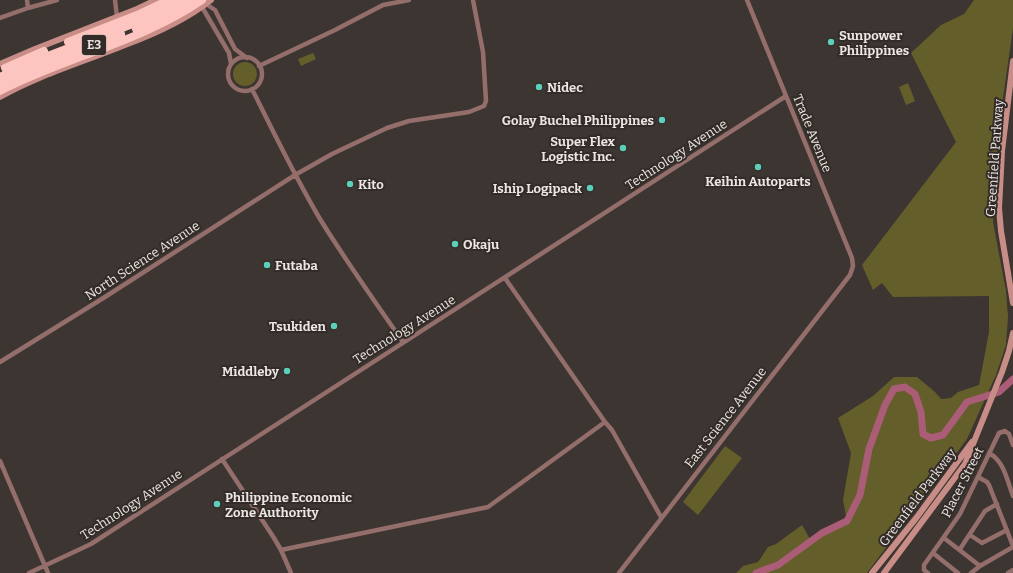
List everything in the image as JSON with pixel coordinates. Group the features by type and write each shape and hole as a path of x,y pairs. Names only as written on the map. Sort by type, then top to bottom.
{"highway":[{"path":"0,71 38,54 137,15 169,0"},
{"path":"0,91 32,75 157,26 196,2"},
{"name":"E3","path":"0,77 164,9 196,2"},
{"name":"E3","path":"0,84 47,63 146,24 196,2"}],"main road":[{"path":"0,64 156,0"},
{"path":"0,97 47,75 151,34 181,19 196,2 211,0"},
{"name":"Greenfield Parkway","path":"1013,61 1002,151 1000,208 1001,231 1013,303"},
{"name":"Greenfield Parkway","path":"884,573 966,464 1010,351 1013,333"},
{"name":"Greenfield Parkway","path":"872,573 917,517 978,434"}],"street":[{"path":"27,0 28,8"},
{"path":"0,18 57,0"},
{"path":"115,0 117,17"},
{"path":"259,66 383,5 409,0"},
{"name":"North Science Avenue","path":"0,362 111,293 294,174 387,128 410,121 470,112 484,106 486,101 483,52 473,0"},
{"name":"Trade Avenue","path":"747,0 852,258 853,266 850,275"},
{"path":"196,2 214,10 235,49 247,58"},
{"path":"196,2 229,53 231,64 228,72 228,78 233,86 241,91 252,89 258,85 262,74 259,66 254,60 239,58 231,64"},
{"path":"252,89 294,174 321,220 403,342"},
{"name":"Technology Avenue","path":"29,573 91,544 786,96"},
{"name":"East Science Avenue","path":"619,573 850,275"},
{"path":"505,278 612,430 661,517"},
{"path":"281,550 488,507 605,422"},
{"name":"Placer Street","path":"928,573 924,570 924,565 960,514 999,432 1005,431 1009,434 1013,445"},
{"path":"989,453 995,456 1000,462 1013,496"},
{"path":"222,459 281,550 291,573"},
{"path":"0,462 48,573"},
{"path":"971,573 980,566 1013,547 987,482 978,477"},
{"path":"960,549 985,511 997,504"},
{"path":"970,535 982,542 1007,530"},
{"path":"944,538 980,566"},
{"path":"933,553 958,573"},
{"path":"1008,573 1013,570"}],"shaded area":[{"path":"974,0 1013,0 1013,28 1001,112 993,222 1006,291 1008,317 1006,345 996,375 967,439 867,573 736,573 743,566 758,562 768,547 776,544 802,525 811,541 822,533 847,521 843,500 851,453 838,418 873,396 894,377 917,377 941,399 951,398 958,392 979,385 989,332 989,296 893,297 882,283 873,290 862,265 956,142 911,53 941,25 964,14"},
{"path":"313,53 316,59 301,66 298,59"},
{"path":"245,62 254,65 257,74 254,83 245,86 236,83 233,74 236,65"},
{"path":"908,83 915,101 906,105 899,87"},
{"path":"725,446 742,458 698,515 683,502"}],"waterway":[{"path":"756,573 778,565 822,533 847,521 860,495 869,449 885,405 894,389 905,387 915,394 921,412 923,434 931,438 943,435 967,402 999,392 1013,379"}],"place":[{"name":"Sunpower Philippines","path":"831,42"},
{"name":"Nidec","path":"539,87"},
{"name":"Golay Buchel Philippines","path":"662,120"},
{"name":"Super Flex Logistic Inc.","path":"623,148"},
{"name":"Keihin Autoparts","path":"758,167"},
{"name":"Kito","path":"350,184"},
{"name":"Iship Logipack","path":"590,188"},
{"name":"Okaju","path":"455,244"},
{"name":"Futaba","path":"267,265"},
{"name":"Tsukiden","path":"334,326"},
{"name":"Middleby","path":"287,371"},
{"name":"Philippine Economic Zone Authority","path":"217,504"}]}
